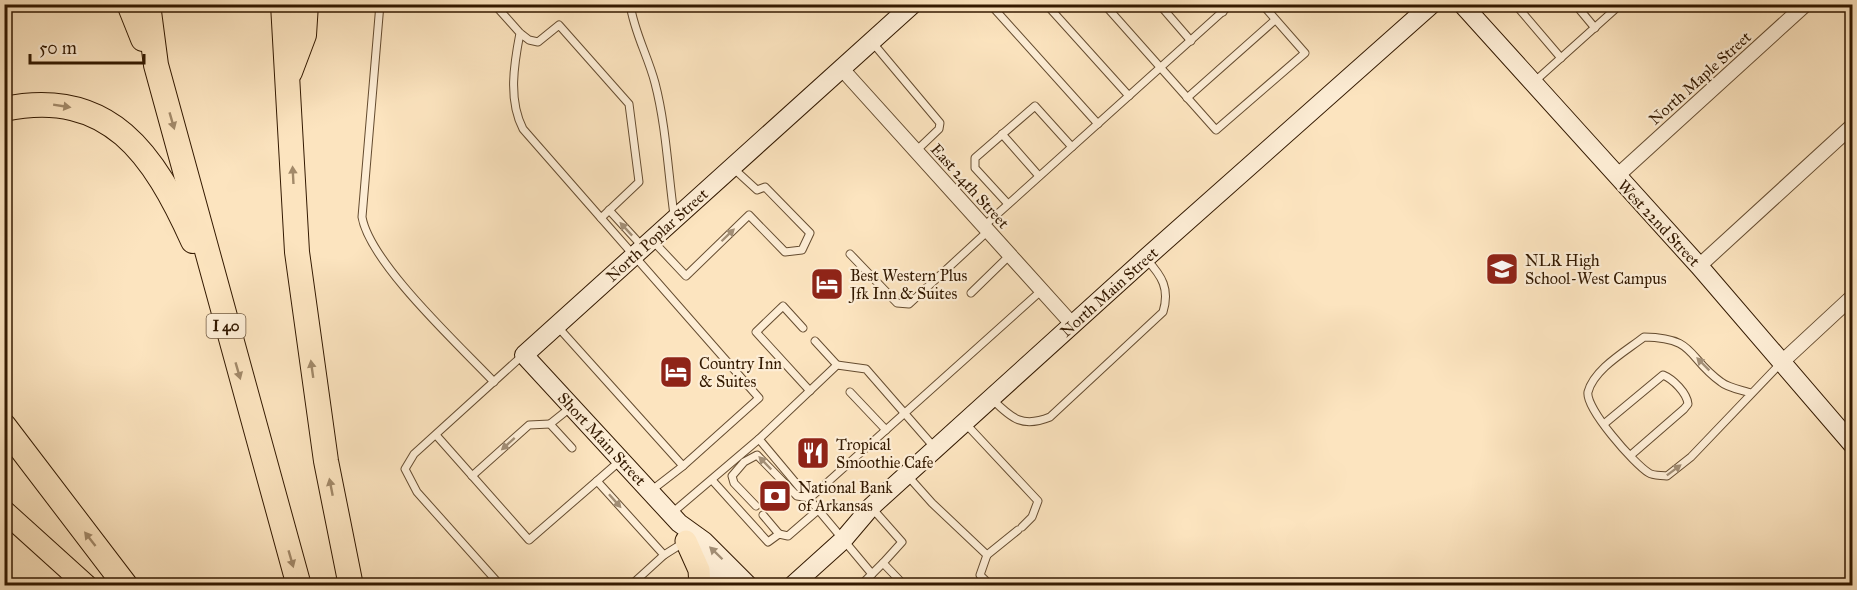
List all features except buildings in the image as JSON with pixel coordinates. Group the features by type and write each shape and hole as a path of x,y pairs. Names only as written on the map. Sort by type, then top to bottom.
{"highway":[{"name":"I 40","path":"129,4 156,65 193,194 217,295 299,585"},
{"path":"148,4 156,65"},
{"path":"283,4 297,252 307,339 326,461 351,585"},
{"path":"288,76 304,35 306,4"},
{"path":"4,109 25,105 66,106 105,120 122,131 151,162 169,190 217,295"},
{"path":"4,426 126,585"}],"main road":[{"path":"4,511 87,585"},
{"path":"678,526 699,570 700,585"}],"street":[{"name":"North Poplar Street","path":"524,355 913,4"},
{"name":"North Main Street","path":"802,580 843,540 871,507 1146,258 1432,4"},
{"name":"West 22nd Street","path":"1462,4 1699,266 1852,444"},
{"name":"North Maple Street","path":"1617,176 1806,4"},
{"name":"East 24th Street","path":"842,69 1073,324"},
{"path":"1699,266 1852,126"},
{"path":"1783,361 1852,297"},
{"name":"Short Main Street","path":"524,355 650,491 678,526"},
{"path":"678,526 726,585"},
{"path":"678,526 704,541 749,585"}],"lane":[{"path":"380,4 363,217 365,232 387,267 494,382"},
{"path":"494,4 529,40 538,42 559,25 629,104 639,182 600,218"},
{"path":"1046,4 1129,96"},
{"path":"1104,4 1216,130 1305,53 1262,4"},
{"path":"1159,4 1191,41"},
{"path":"1216,4 1223,12"},
{"path":"850,254 897,303 909,304 1008,204 1231,4"},
{"path":"1515,4 1561,58"},
{"path":"1575,4 1595,28"},
{"path":"1532,84 1622,4"},
{"path":"992,5 1098,124"},
{"path":"628,6 656,86 675,219"},
{"path":"1187,98 1275,20"},
{"path":"520,33 513,70 517,118 522,129 600,218 686,276 749,215 785,252 802,250 810,233 765,187 757,190 733,167"},
{"path":"872,42 940,123 939,129 916,151"},
{"path":"1008,204 973,163 975,158 1035,106 1072,147"},
{"path":"1002,134 1040,176"},
{"path":"609,210 643,248 759,398 683,466 650,491"},
{"path":"971,293 1010,255"},
{"path":"991,398 1011,418 1022,423 1050,417 1163,312 1166,302 1164,283 1146,258"},
{"path":"810,498 1042,290"},
{"path":"803,328 783,306 756,332 810,390"},
{"path":"557,326 683,466"},
{"path":"1751,393 1722,383 1684,345 1668,338 1644,337 1592,381 1587,395 1593,411 1631,455 1650,474 1667,476 1691,457 1783,361"},
{"path":"815,341 837,365 866,369 936,449"},
{"name":"North Poplar Street","path":"501,585 417,492 405,469 414,454 524,355"},
{"path":"630,585 664,555 678,526 712,480 837,365"},
{"path":"1604,424 1656,378 1663,375 1670,377 1688,398 1688,404 1631,455"},
{"path":"850,392 886,430"},
{"path":"472,476 529,425 550,424 572,406"},
{"path":"964,423 1038,501 1032,517 987,555 980,575 991,585"},
{"path":"550,424 572,448"},
{"path":"436,435 529,540 621,460"},
{"path":"759,439 872,574"},
{"path":"756,506 734,483 732,476 744,462 757,455 797,496 810,498"},
{"path":"908,475 932,503 987,555"},
{"path":"712,480 768,542 779,534"},
{"path":"597,481 664,555"},
{"path":"860,585 902,542 871,507"},
{"path":"763,515 779,534 788,536 818,510"},
{"path":"883,563 905,585"}],"place":[{"name":"NLR High School-West Campus","path":"1502,269"},
{"name":"Best Western Plus Jfk Inn & Suites","path":"827,284"},
{"name":"Country Inn & Suites","path":"676,372"},
{"name":"Tropical Smoothie Cafe","path":"813,453"},
{"name":"National Bank of Arkansas","path":"775,496"}]}
